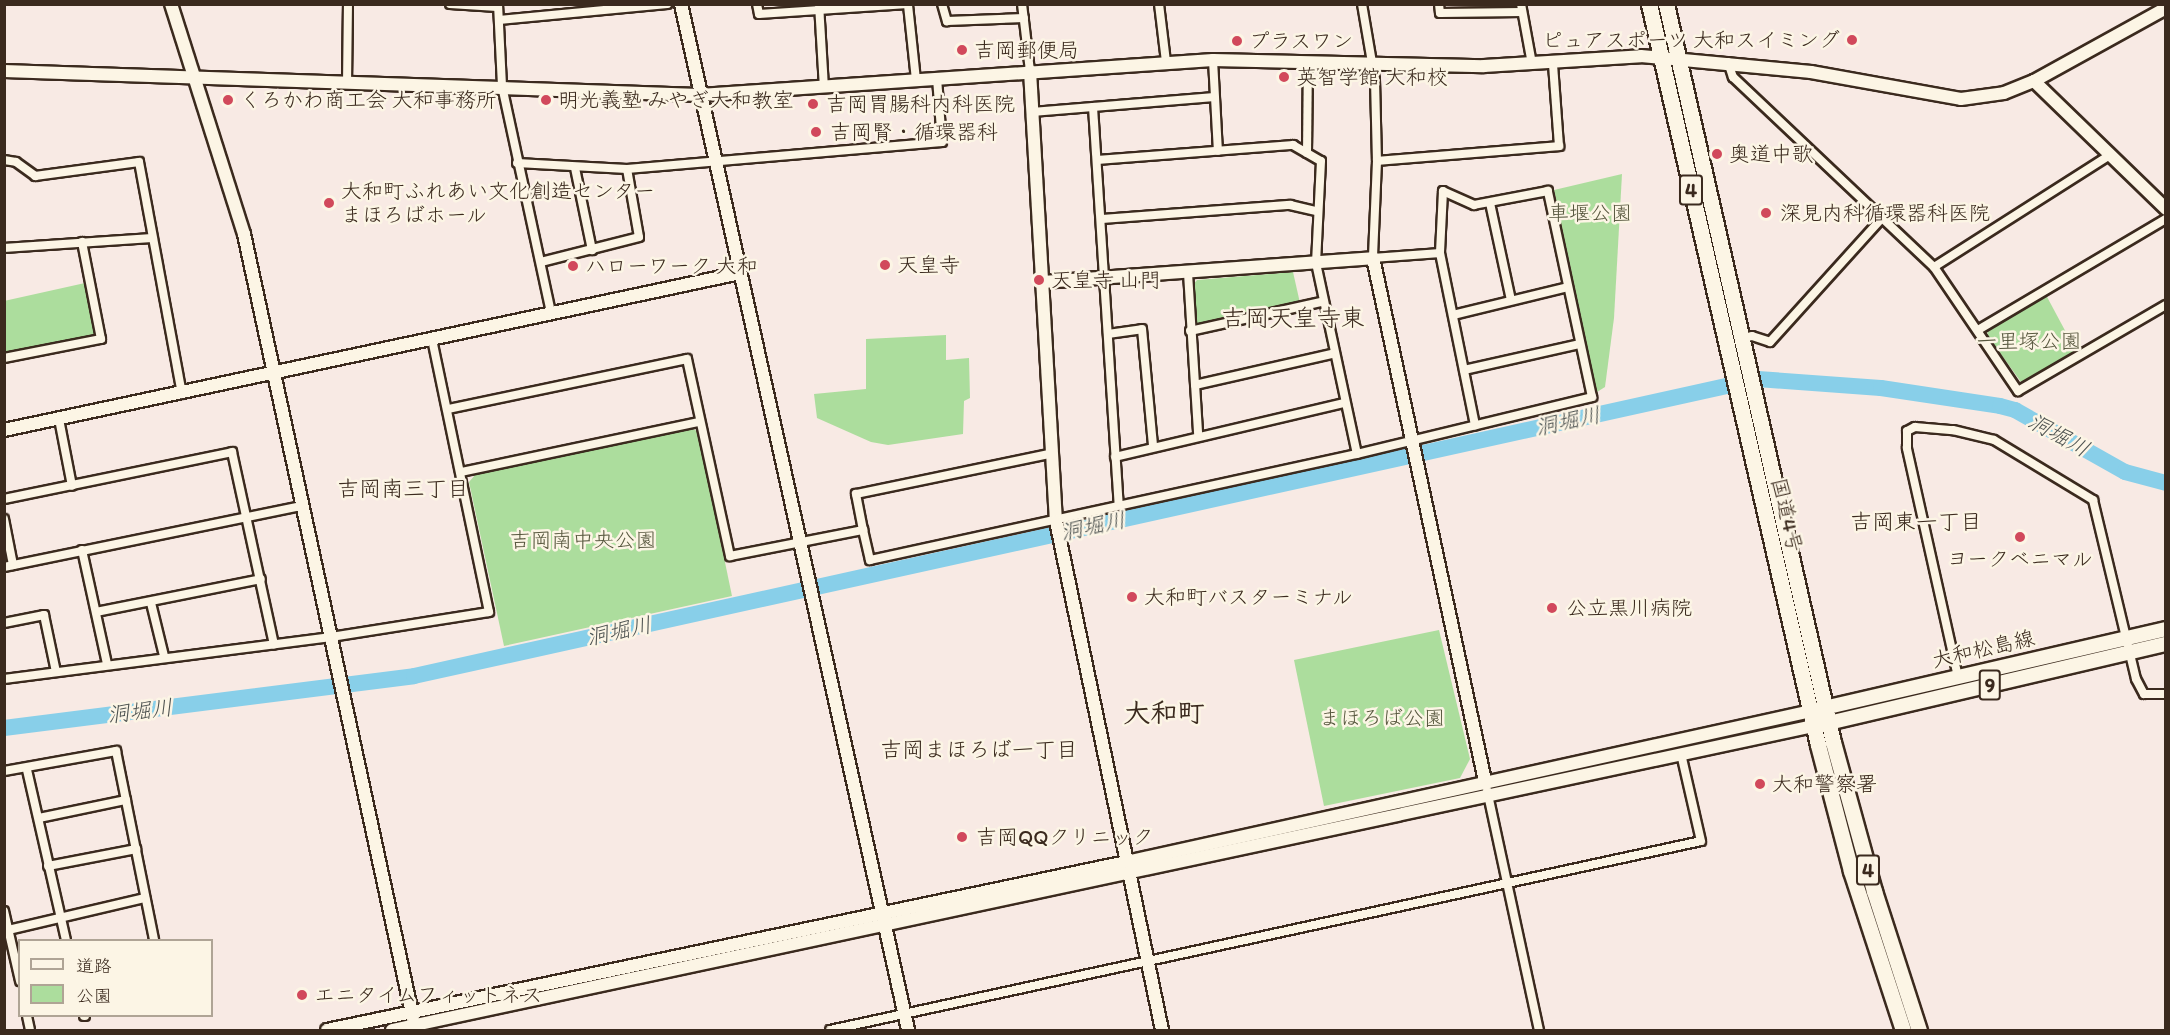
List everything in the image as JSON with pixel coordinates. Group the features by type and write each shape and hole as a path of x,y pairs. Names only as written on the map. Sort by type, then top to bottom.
{"highway":[{"name":"国道4号","path":"1649,4 1660,57 1742,375 1820,717 1851,870 1903,1030"},
{"name":"国道4号","path":"1666,4 1741,338 1742,375"},
{"name":"国道4号","path":"1820,717 1919,1030"}],"main road":[{"name":"大和松島線","path":"1820,717 1958,677 2166,629"},
{"name":"大和松島線","path":"1820,717 2166,644"}],"street":[{"path":"171,4 244,234 415,1028"},
{"path":"347,84 348,4"},
{"path":"450,4 497,6 502,86 551,313"},
{"path":"499,20 587,9 667,4"},
{"path":"681,4 908,1030"},
{"path":"757,4 759,14 819,8 908,4 916,80"},
{"path":"942,4 947,21 1024,18"},
{"path":"1022,4 1032,112 1050,454 1058,526 1162,1030"},
{"path":"1159,4 1166,62"},
{"path":"1362,4 1372,64 1377,161 1372,258 1539,1030"},
{"path":"1439,4 1440,13 1522,8 1532,64"},
{"path":"819,8 824,87"},
{"path":"4,71 347,84 502,86 700,95 1213,60 1372,64 1553,64 1660,57 1728,62 1962,99 2004,93 2034,81 2166,8"},
{"path":"1213,60 1218,151"},
{"path":"1728,62 1733,77 1934,267 2018,391 2166,305"},
{"path":"1307,153 1308,63"},
{"path":"1377,161 1559,146 1553,64"},
{"path":"517,163 575,168 627,169 942,142 937,79"},
{"path":"2034,81 2108,156 2166,209"},
{"path":"1032,112 1214,97"},
{"path":"1094,107 1114,457 1119,506"},
{"path":"1097,160 1293,146 1321,161 1316,263 1332,354 1357,454"},
{"path":"1934,267 2108,156"},
{"path":"4,160 16,162 36,176 139,162 182,394"},
{"path":"575,168 592,250"},
{"path":"541,262 639,237 627,169"},
{"path":"1050,454 856,494 870,560 1058,526 1119,506 1357,454 1475,424 1592,398 1548,191 1474,205 1443,191 1440,253 1475,424"},
{"path":"1490,203 1511,300"},
{"path":"1102,219 1290,205 1317,211"},
{"path":"1741,338 1754,336 1770,342 1882,218"},
{"path":"1978,330 2166,219"},
{"path":"4,248 152,238"},
{"path":"4,358 101,339 82,242"},
{"path":"1042,282 1440,253"},
{"path":"4,430 182,394 740,273"},
{"path":"1188,273 1198,435"},
{"path":"1453,315 1568,287"},
{"path":"1190,331 1322,302"},
{"path":"1108,334 1142,329 1153,446"},
{"path":"4,679 164,656 331,637 489,612 432,338"},
{"path":"1464,370 1579,344"},
{"path":"1195,385 1332,354"},
{"path":"448,409 687,359 730,556 862,530"},
{"path":"1114,457 1198,435 1344,403"},
{"path":"59,419 72,486"},
{"path":"461,472 699,422"},
{"path":"1958,677 1906,437 1907,431 1925,426 1995,437 2093,500 2136,679 2144,694 2166,694"},
{"path":"4,499 232,453 248,516 274,644"},
{"path":"4,519 9,566 303,506"},
{"path":"82,550 107,664"},
{"path":"96,612 151,603 261,579"},
{"path":"151,603 164,656"},
{"path":"4,623 44,615 56,672"},
{"path":"327,1030 883,914 1127,869 1488,795 1681,754 1820,717"},
{"path":"392,1030 415,1028 886,926 1485,782 1820,717"},
{"path":"4,771 27,770 116,751 154,939"},
{"path":"830,1030 1148,963 1701,841 1681,754"},
{"path":"27,770 66,939"},
{"path":"39,818 126,800"},
{"path":"48,866 136,849"},
{"path":"7,930 145,898"},
{"path":"4,911 18,973"}],"green space":[{"name":"車堰公園","path":"1622,174 1614,318 1605,387 1597,392 1554,190"},
{"path":"1293,272 1300,303 1201,326 1195,322 1192,286 1197,280"},
{"path":"85,283 96,336 5,354 4,301"},
{"name":"一里塚公園","path":"2046,295 2076,351 2021,382 1987,335 1989,327"},
{"path":"946,335 946,360 969,358 970,398 964,401 963,434 888,445 871,442 817,418 814,394 866,389 866,339"},
{"name":"吉岡南中央公園","path":"692,428 698,432 732,596 504,646 469,482 475,475"},
{"name":"まほろば公園","path":"1439,630 1470,759 1460,778 1324,806 1294,660"}],"waterway":[{"name":"洞堀川","path":"4,728 414,676 1758,379 1881,388 2000,406 2015,410 2125,472 2166,483"}],"place":[{"name":"ピュアスポーツ 大和スイミング","path":"1852,40"},
{"name":"プラスワン","path":"1237,41"},
{"name":"吉岡郵便局","path":"962,50"},
{"name":"英智学館 大和校","path":"1284,77"},
{"name":"くろかわ商工会 大和事務所","path":"228,100"},
{"name":"明光義塾 みやぎ大和教室","path":"546,100"},
{"name":"吉岡胃腸科内科医院","path":"813,104"},
{"name":"吉岡腎・循環器科","path":"816,132"},
{"name":"奥道中歌","path":"1717,154"},
{"name":"大和町ふれあい文化創造センター まほろばホール","path":"329,203"},
{"name":"深見内科循環器科医院","path":"1766,213"},
{"name":"天皇寺","path":"885,265"},
{"name":"ハローワーク 大和","path":"573,266"},
{"name":"天皇寺 山門","path":"1039,280"},
{"name":"ヨークベニマル","path":"2020,537"},
{"name":"大和町バスターミナル","path":"1132,597"},
{"name":"公立黒川病院","path":"1552,608"},
{"name":"大和警察署","path":"1760,784"},
{"name":"吉岡QQクリニック","path":"962,837"},
{"name":"エニタイムフィットネス","path":"302,995"}],"district":[{"name":"吉岡天皇寺東","path":"1293,318"},
{"name":"吉岡南三丁目","path":"403,489"},
{"name":"吉岡東一丁目","path":"1916,522"},
{"name":"大和町","path":"1164,713"},
{"name":"吉岡まほろば一丁目","path":"979,750"}]}
